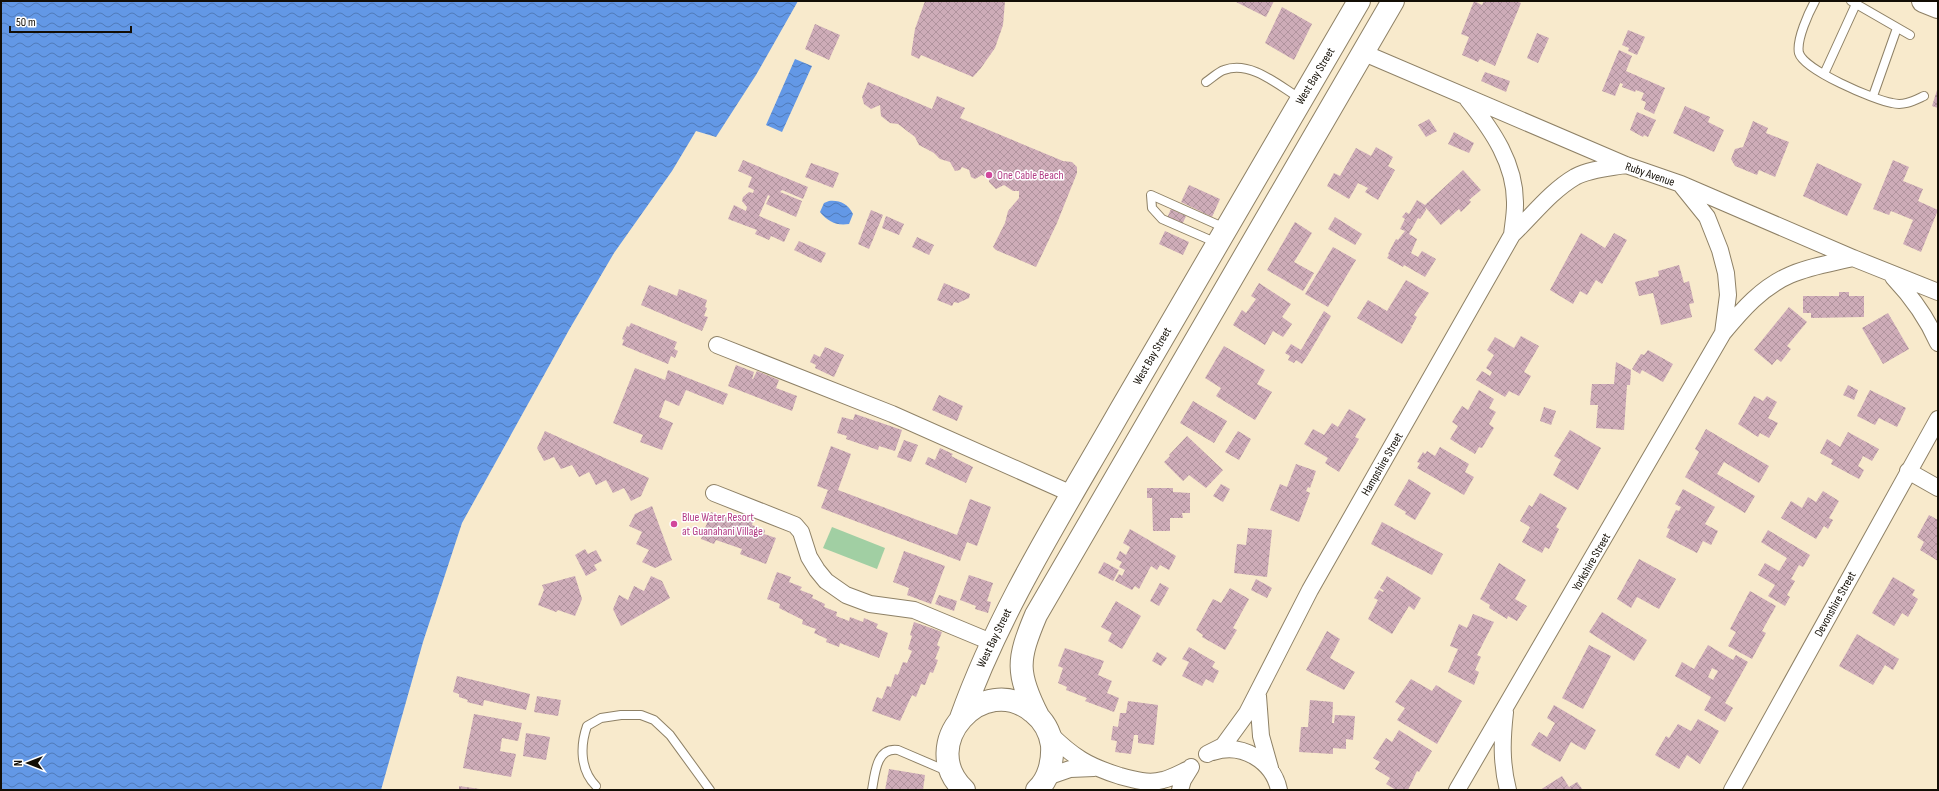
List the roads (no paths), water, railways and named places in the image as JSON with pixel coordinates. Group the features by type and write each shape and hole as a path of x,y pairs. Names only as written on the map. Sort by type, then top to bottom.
{"main road":[{"name":"West Bay Street","path":"947,770 950,739 991,642 1072,494 1359,1"},
{"path":"1042,783 1052,753 1044,725 1024,686 1021,666 1023,650 1036,615 1393,1"},
{"path":"1923,1 1938,7"},
{"path":"960,718 975,706 993,700 1005,700 1018,703 1029,708 1044,725"},
{"path":"947,770 951,770 955,779 964,790"}],"street":[{"name":"Ruby Avenue","path":"1364,53 1626,165 1681,184 1890,274 1938,292"},
{"name":"Hampshire Street","path":"1467,97 1498,140 1513,180 1515,204 1512,235"},
{"name":"Hampshire Street","path":"1188,769 1207,754 1223,746 1236,730 1258,696 1310,590 1512,235 1558,189 1576,177 1590,171 1626,165"},
{"name":"Yorkshire Street","path":"1681,184 1707,217 1720,250 1726,273 1728,295 1723,333"},
{"name":"Yorkshire Street","path":"1457,790 1723,333 1744,308 1771,285 1790,275 1853,258"},
{"path":"1890,274 1912,298 1930,325 1938,343"},
{"path":"718,344 892,414 1072,494"},
{"name":"Devonshire Street","path":"1732,790 1938,419"},
{"path":"1908,471 1938,488"},
{"path":"714,493 795,525 801,532 809,557 817,570 826,581 846,595 870,604 914,610 991,642"},
{"path":"1258,696 1261,736 1277,782"},
{"path":"1506,707 1502,745 1504,774 1508,790"},
{"path":"1044,725 1070,752 1094,768 1147,782 1176,776 1188,769"},
{"path":"1207,754 1219,750 1231,749 1245,752 1259,758 1277,782"},
{"path":"1042,783 1070,769 1094,768"},
{"path":"1180,790 1188,769"},
{"path":"1133,779 1151,790"}],"lane":[{"path":"1815,1 1799,40 1800,54 1809,66 1842,85 1891,103 1906,104 1924,96"},
{"path":"1824,74 1854,3 1910,35"},
{"path":"1873,96 1897,28"},
{"path":"1206,82 1223,70 1235,67 1249,68 1301,100"},
{"path":"1151,195 1222,236 1162,219 1152,208 1151,195"},
{"path":"596,786 590,779 585,769 583,757 582,740 587,726 601,718 641,715 654,720 670,735 710,790"},
{"path":"872,790 879,759 890,749 898,750 947,770"}],"water":[{"path":"1,1 798,1 756,75 716,137 696,131 672,171 614,253 569,330 462,523 423,642 381,790 1,790"},
{"path":"795,59 812,66 782,132 766,125"},
{"path":"829,201 840,202 849,208 853,214 849,224 833,222 820,212 824,203"}],"place":[{"name":"One Cable Beach","path":"989,175"},
{"name":"Blue Water Resort at Guanahani Village","path":"674,524"}]}
